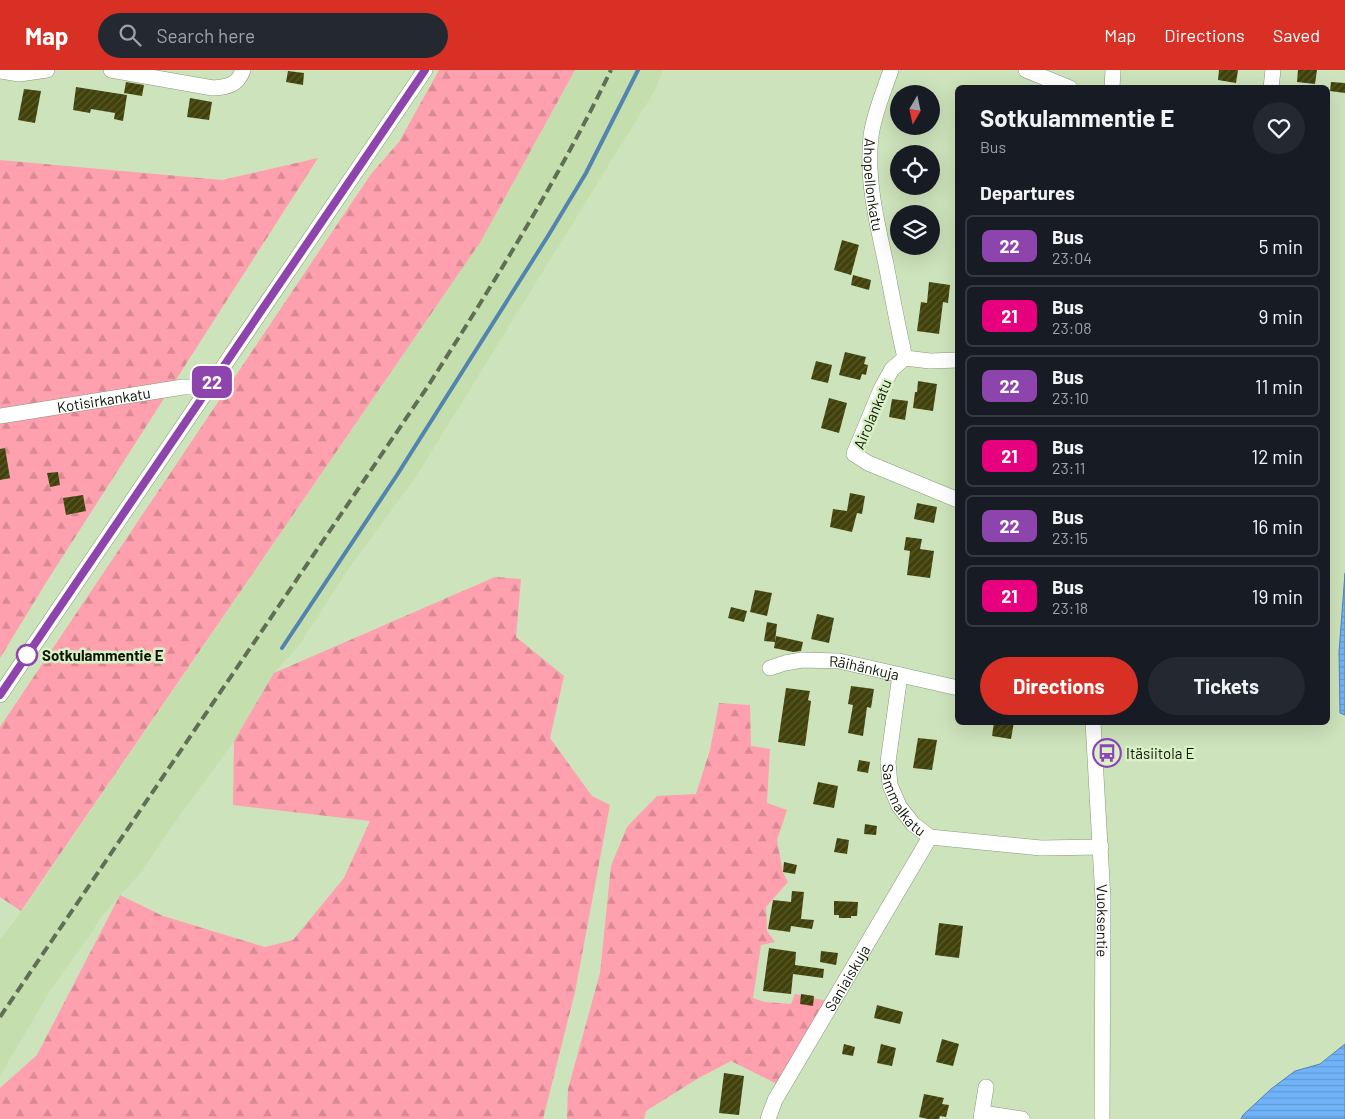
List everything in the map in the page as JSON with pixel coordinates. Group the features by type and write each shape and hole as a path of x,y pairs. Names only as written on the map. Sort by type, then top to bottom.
{"street":[{"path":"0,71 19,74 47,70"},
{"path":"111,70 213,88 226,87 236,82 243,70"},
{"path":"0,695 425,70"},
{"name":"Ahopellonkatu","path":"891,70 878,105 871,134 869,156 877,223 905,358"},
{"path":"1026,70 1063,85"},
{"path":"1112,85 1113,70"},
{"path":"1271,85 1273,70"},
{"path":"905,358 930,361 955,360"},
{"name":"Airolankatu","path":"905,358 892,369 881,389 854,454 868,462 955,499"},
{"name":"Kotisirkankatu","path":"0,416 183,387 209,387"},
{"name":"Räihänkuja","path":"770,668 802,660 839,661 955,687"},
{"name":"Sammalkatu","path":"900,675 888,762 890,786 899,806 913,824 930,837 1041,848 1101,846"},
{"name":"Vuoksentie","path":"1093,725 1103,899 1102,1119"},
{"name":"Saniaiskuja","path":"768,1119 785,1084 930,837"},
{"path":"986,1088 981,1116 1022,1119"}],"shaded area":[{"path":"575,70 663,70 655,90 417,475 347,571 300,644 274,673 234,741 141,872 100,918 91,934 51,989 0,1076 0,940 22,911 481,241"}],"green space":[{"path":"439,70 575,70 481,241 21,911 0,897 0,727 371,174 399,142"},
{"path":"318,158 47,581 0,658 0,160 222,180"},
{"path":"495,577 521,579 516,637 564,676 550,738 592,796 610,805 575,992 543,1119 0,1119 0,1088 37,1055 120,895 163,916 265,947 293,940 344,878 370,821 233,805 234,741 274,673"},
{"path":"719,703 750,705 751,746 770,749 767,803 787,810 777,840 783,873 788,882 766,907 767,931 775,942 761,945 753,998 765,1002 791,1004 795,994 827,1001 779,1085 731,1061 697,1079 646,1111 644,1119 567,1119 568,1089 600,973 611,866 627,827 657,796 696,794 710,750"}],"water":[{"path":"1345,573 1345,715 1340,713 1339,652"},
{"path":"1345,1044 1345,1119 1241,1119 1271,1089 1295,1071 1320,1064"}],"building":[{"path":"1219,70 1238,70 1236,83 1218,80"},
{"path":"1298,70 1317,70 1315,84 1297,82"},
{"path":"288,71 304,73 303,85 286,82"},
{"path":"126,82 144,85 142,96 124,93"},
{"path":"1331,82 1345,83 1345,93 1330,91"},
{"path":"76,87 127,95 123,121 114,119 115,113 91,109 90,113 73,110"},
{"path":"24,89 41,91 35,123 18,120"},
{"path":"190,98 212,102 209,120 187,117"},
{"path":"842,240 859,245 851,275 834,270"},
{"path":"853,275 871,280 869,290 851,285"},
{"path":"929,282 950,285 948,303 943,302 939,334 917,331 921,302 927,303"},
{"path":"845,352 866,357 864,364 868,365 866,375 862,374 860,380 839,375"},
{"path":"816,361 832,365 828,383 811,379"},
{"path":"918,381 937,384 933,411 913,408"},
{"path":"829,398 847,403 839,433 821,428"},
{"path":"892,399 908,401 905,420 889,417"},
{"path":"5,448 10,478 0,480 0,449"},
{"path":"58,472 60,485 50,487 47,473"},
{"path":"850,493 865,496 862,514 857,513 852,532 830,527 833,509 847,511"},
{"path":"83,495 86,511 66,515 63,498"},
{"path":"917,503 937,507 934,523 914,519"},
{"path":"906,537 922,539 920,549 934,551 930,578 907,575 910,551 904,550"},
{"path":"755,590 772,593 767,616 750,612"},
{"path":"731,607 747,611 744,622 728,618"},
{"path":"817,614 834,618 829,643 811,639"},
{"path":"767,622 777,624 775,642 764,641"},
{"path":"776,636 803,642 801,651 793,652 774,648"},
{"path":"851,686 874,689 871,708 867,707 863,736 848,733 853,705 848,704"},
{"path":"786,688 810,691 808,700 811,701 805,746 778,742"},
{"path":"994,725 1013,725 1011,739 992,736"},
{"path":"918,738 937,740 932,770 913,768"},
{"path":"859,760 870,762 868,773 857,771"},
{"path":"818,782 838,786 834,808 813,804"},
{"path":"865,824 877,826 876,835 864,834"},
{"path":"837,838 849,840 847,854 834,852"},
{"path":"784,862 797,865 795,874 783,872"},
{"path":"792,891 804,892 801,919 814,920 812,929 791,926 790,932 768,929 773,900 791,902"},
{"path":"834,901 858,902 857,916 839,918 839,915 834,915"},
{"path":"939,923 963,926 959,958 935,955"},
{"path":"769,948 796,952 795,965 824,969 823,978 793,974 791,994 763,991"},
{"path":"821,951 838,953 836,965 820,962"},
{"path":"801,994 814,996 813,1006 800,1004"},
{"path":"877,1005 903,1012 900,1024 874,1018"},
{"path":"942,1039 959,1044 953,1066 936,1062"},
{"path":"844,1044 855,1047 853,1056 842,1054"},
{"path":"881,1044 896,1048 892,1066 877,1063"},
{"path":"724,1073 744,1076 739,1115 719,1113"},
{"path":"924,1094 944,1098 942,1104 949,1105 946,1117 940,1116 939,1119 928,1119 919,1117"}],"waterway":[{"path":"282,648 397,475 548,236 586,173 638,70"}],"railway":[{"path":"0,1017 428,386 547,191 611,70"}],"bus line":[{"name":"22","path":"0,695 425,70"}],"place":[{"name":"Sotkulammentie E","path":"27,655"},
{"name":"Itäsiitola E","path":"1107,753"}]}
